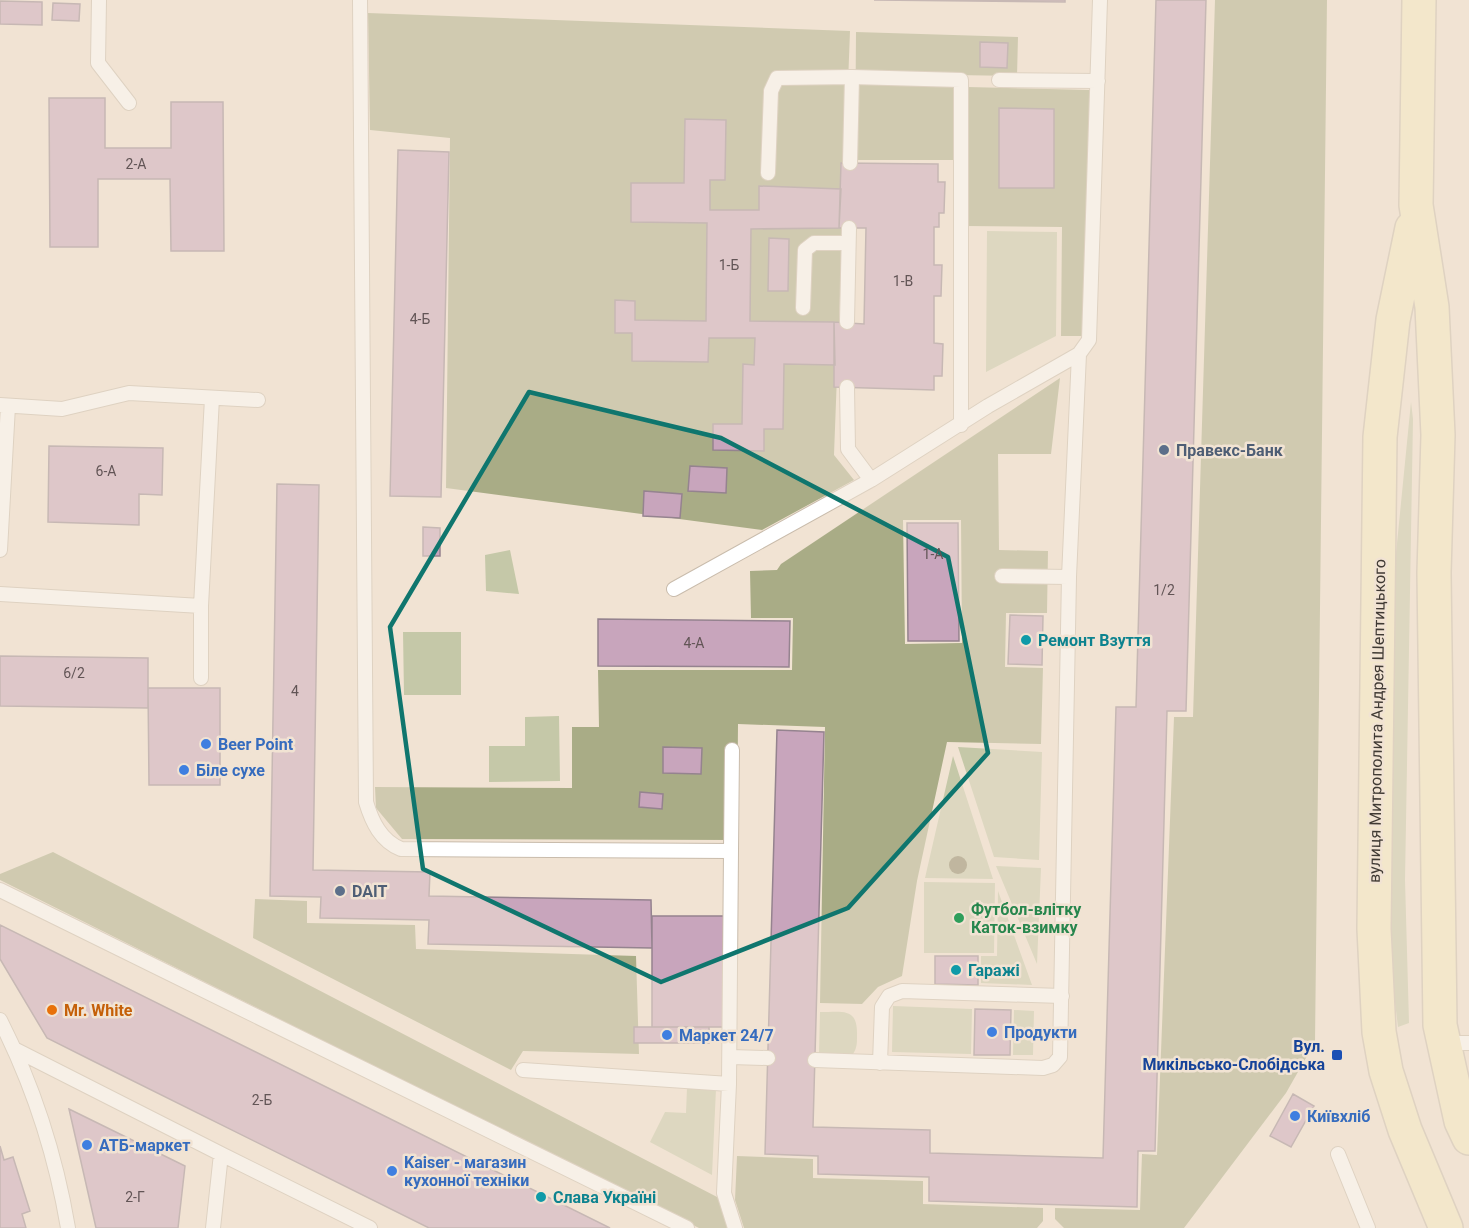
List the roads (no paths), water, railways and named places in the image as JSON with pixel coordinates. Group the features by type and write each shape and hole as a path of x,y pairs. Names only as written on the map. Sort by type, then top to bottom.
{"main road":[{"name":"вулиця Митрополита Андрея Шептицького","path":"1419,0 1416,205 1432,307 1438,435 1434,573 1435,794 1440,1025 1456,1043 1461,1121 1469,1138"},
{"name":"вулиця Митрополита Андрея Шептицького","path":"1416,205 1393,320 1380,437 1374,929 1379,1032 1386,1071 1405,1130 1446,1228"}],"lane":[{"path":"99,0 98,63 129,103"},
{"path":"360,0 366,802 371,820 388,844 401,849 731,851"},
{"path":"674,589 871,480 1079,354 1089,340 1100,0"},
{"path":"850,163 852,77"},
{"path":"768,173 771,91 777,78 852,77 961,80 960,425"},
{"path":"999,80 1098,81"},
{"path":"847,322 849,228"},
{"path":"803,308 805,250 813,243 848,243"},
{"path":"815,1060 1043,1068 1053,1065 1059,1056 1069,577 1079,354"},
{"path":"847,387 848,448 871,480"},
{"path":"0,550 4,406 62,409 129,393 258,400"},
{"path":"201,678 201,606 212,398"},
{"path":"1002,576 1069,577"},
{"path":"0,594 201,606"},
{"path":"732,750 730,1057 724,1193 735,1228"},
{"path":"0,890 687,1228"},
{"path":"880,1063 882,1006 889,996 902,991 1062,996"},
{"path":"0,1020 27,1078 61,1190 68,1228"},
{"path":"14,1049 370,1228"},
{"path":"730,1057 768,1058"},
{"path":"523,1070 729,1084"},
{"path":"213,1228 221,1154"},
{"path":"1338,1154 1368,1228"}],"place":[{"name":"Правекс-Банк","path":"1164,450"},
{"name":"Ремонт Взуття","path":"1026,640"},
{"name":"Beer Point","path":"206,744"},
{"name":"Біле сухе","path":"184,770"},
{"name":"DAIT","path":"340,891"},
{"name":"Футбол-влітку Каток-взимку","path":"959,918"},
{"name":"Гаражі","path":"956,970"},
{"name":"Mr. White","path":"52,1010"},
{"name":"Продукти","path":"992,1032"},
{"name":"Маркет 24/7","path":"667,1035"},
{"name":"Вул. Микільсько-Слобідська","path":"1337,1055"},
{"name":"Київхліб","path":"1295,1116"},
{"name":"АТБ-маркет","path":"87,1145"},
{"name":"Kaiser - магазин кухонної техніки","path":"392,1171"},
{"name":"Слава Україні","path":"541,1197"}]}
